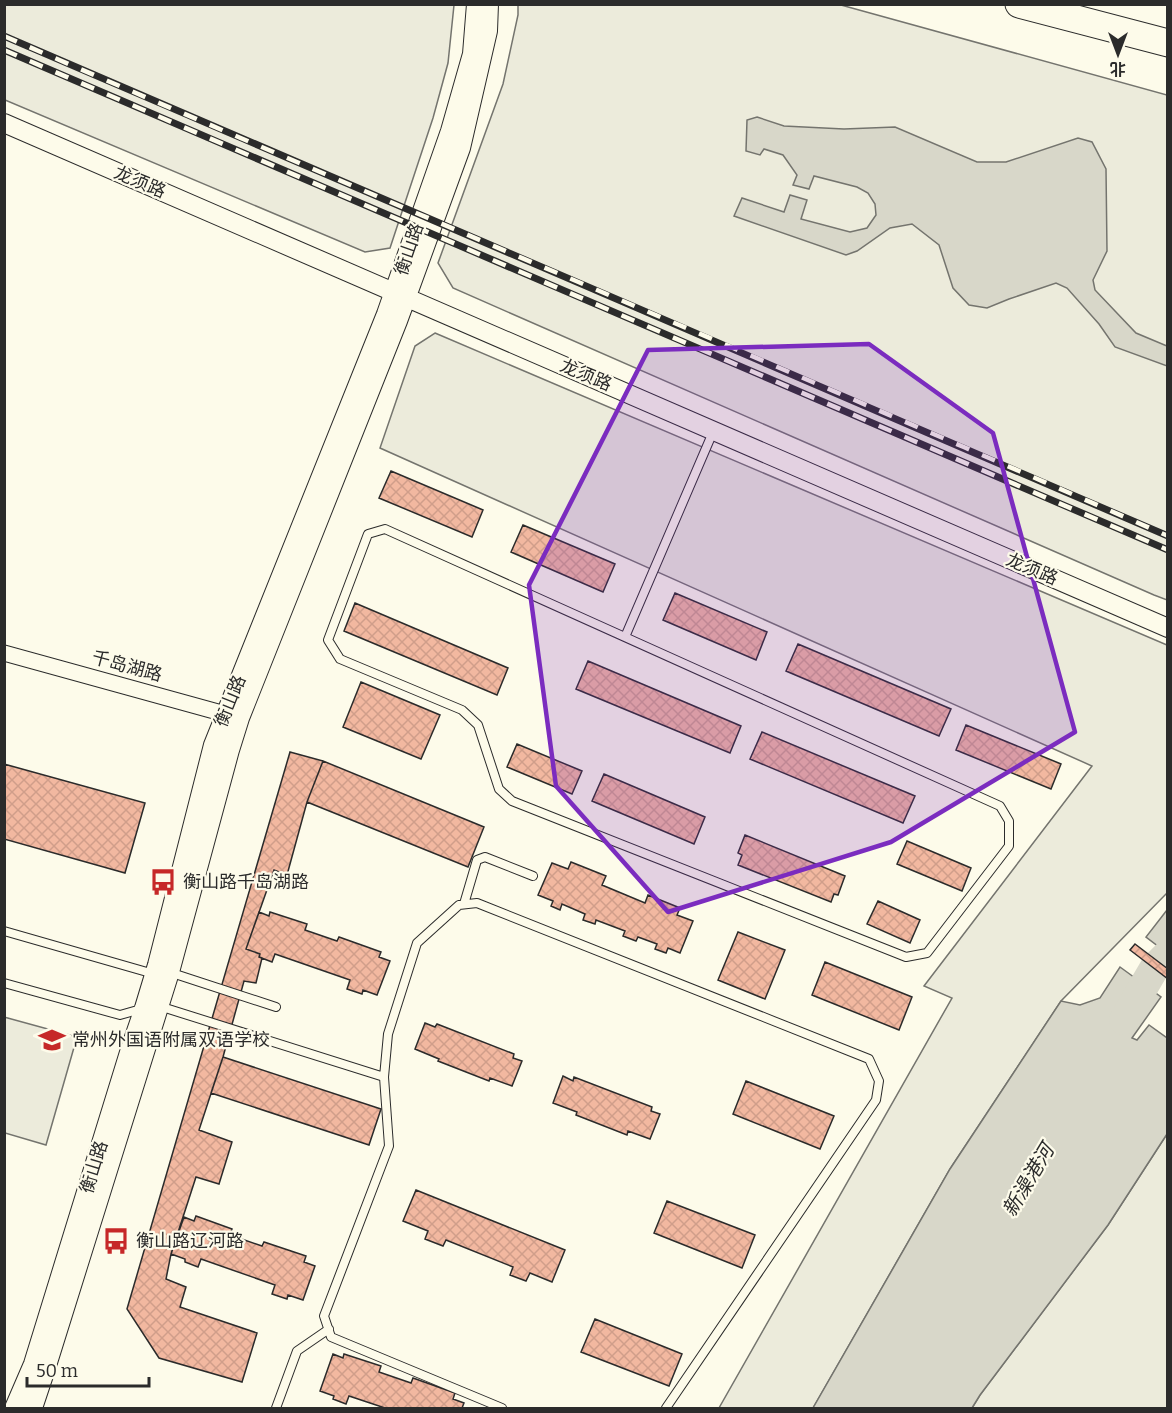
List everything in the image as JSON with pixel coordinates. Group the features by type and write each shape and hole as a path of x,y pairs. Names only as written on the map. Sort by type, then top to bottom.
{"highway":[{"path":"1019,4 1167,43"}],"street":[{"name":"衡山路","path":"400,295 472,54 476,4"},
{"name":"衡山路","path":"33,1408 145,1052 152,1007 162,973 213,745 233,716 400,295 461,148 488,31 489,4"},
{"name":"龙须路","path":"4,123 1167,628"},
{"name":"千岛湖路","path":"4,653 233,716"},
{"name":"衡山路","path":"14,1408 33,1364 131,1046 152,1007"}],"lane":[{"path":"625,637 714,431"},
{"path":"385,529 625,637 1000,806 1008,821 1008,846 927,953 906,957 512,801 500,789 478,725 462,710 340,659 328,640 368,534 385,529"},
{"path":"465,904 477,860 485,857 533,876"},
{"path":"502,1408 332,1337 324,1316 389,1146 384,1077 388,1034 417,943 459,905 477,903 869,1059 879,1081 876,1100 666,1408"},
{"path":"4,931 162,973 276,1007"},
{"path":"4,983 120,1015 152,1007 384,1077"},
{"path":"276,1408 297,1351 329,1329"}],"highlighted area":[{"path":"869,344 993,433 1075,732 891,842 668,912 556,786 529,585 648,350"}],"shaded area":[{"path":"4,5 454,5 448,63 433,118 390,248 365,252 5,100"},
{"path":"518,5 841,5 1167,95 1167,600 453,288 438,263 503,84 518,15"},
{"path":"435,333 1167,645 1167,893 1061,1001 950,1169 813,1408 719,1408 952,998 924,986 1092,766 380,448 415,346"},
{"path":"4,1017 77,1037 46,1145 5,1133"},
{"path":"1167,1134 1167,1408 972,1408 1108,1225"}],"water":[{"path":"757,117 784,126 844,129 895,127 977,162 1006,162 1078,138 1092,142 1106,169 1107,251 1093,280 1095,290 1136,333 1167,346 1167,366 1115,347 1099,324 1067,288 1056,283 987,308 969,305 953,288 939,245 912,224 890,228 857,251 846,255 734,216 742,198 784,212 790,195 807,200 801,219 850,232 867,228 876,215 875,204 868,193 857,187 814,176 809,189 793,185 797,175 783,155 764,149 760,155 746,151 747,120"},
{"path":"1167,910 1167,953 1146,937"},
{"path":"1120,967 1161,997 1132,1038 1137,1040 1149,1025 1167,1038 1167,1134 1108,1225 972,1408 813,1408 950,1169 1061,1001 1080,1005 1100,998"}],"building":[{"path":"391,471 483,510 472,537 379,498"},
{"path":"523,525 615,564 603,592 511,552"},
{"path":"675,593 767,632 756,660 663,620"},
{"path":"355,603 508,668 497,695 344,631"},
{"path":"798,644 951,709 939,736 786,671"},
{"path":"588,661 741,726 730,753 576,689"},
{"path":"361,682 440,715 421,759 343,727"},
{"path":"966,725 1061,764 1051,789 956,750"},
{"path":"762,732 915,796 903,823 750,759"},
{"path":"517,744 582,771 572,794 507,767"},
{"path":"290,752 323,761 307,802 287,875 274,870 246,949 260,954 259,957 262,958 256,983 244,981 223,1057 199,1130 232,1142 219,1184 196,1177 171,1254 166,1279 186,1287 180,1307 257,1333 242,1382 159,1358 127,1309"},
{"path":"323,761 484,827 468,867 307,802"},
{"path":"4,764 145,803 125,873 4,839"},
{"path":"604,774 705,817 694,844 592,801"},
{"path":"745,835 845,876 838,895 834,894 831,902 738,865 742,855 738,853"},
{"path":"907,841 971,868 962,891 897,864"},
{"path":"571,862 606,876 602,885 645,903 648,895 680,908 677,915 693,921 680,953 668,948 666,953 655,949 657,944 638,937 636,941 623,936 625,931 596,920 595,924 583,920 585,914 562,904 560,910 551,906 553,901 538,895 552,863 568,869"},
{"path":"878,901 920,920 910,943 867,924"},
{"path":"259,912 269,916 270,912 307,924 305,930 337,941 339,937 381,952 379,957 390,961 377,995 363,990 362,994 347,989 350,980 275,954 272,962 246,949"},
{"path":"738,932 785,950 765,999 718,980"},
{"path":"1135,944 1168,969 1168,979 1130,950"},
{"path":"825,962 912,997 899,1030 812,995"},
{"path":"425,1023 435,1027 437,1024 514,1054 513,1058 522,1061 512,1086 490,1078 489,1081 438,1061 439,1059 415,1049"},
{"path":"223,1057 381,1109 369,1145 211,1093"},
{"path":"563,1076 573,1081 574,1077 652,1107 651,1111 660,1114 650,1139 628,1131 627,1135 576,1115 577,1112 553,1103"},
{"path":"746,1081 834,1116 820,1149 733,1114"},
{"path":"416,1190 565,1250 552,1282 530,1273 526,1281 510,1275 513,1267 446,1240 443,1246 425,1239 428,1231 403,1221"},
{"path":"667,1201 755,1235 742,1268 654,1233"},
{"path":"196,1216 232,1229 230,1235 262,1246 264,1242 306,1256 304,1262 315,1266 303,1300 288,1295 287,1299 272,1294 275,1285 201,1259 198,1267 171,1254 184,1217 194,1221"},
{"path":"595,1319 682,1354 669,1386 581,1352"},
{"path":"333,1354 343,1358 344,1354 381,1366 379,1372 411,1383 413,1378 455,1393 453,1399 464,1403 462,1408 385,1408 349,1396 346,1404 320,1391"}],"waterway":[{"name":"新澡港河","path":"1124,1020 1155,967 1168,954"}],"railway":[{"path":"4,36 1168,536"},
{"path":"4,50 1168,550"}],"place":[{"name":"衡山路千岛湖路","path":"163,882"},
{"name":"常州外国语附属双语学校","path":"52,1040"},
{"name":"衡山路辽河路","path":"116,1241"}]}
